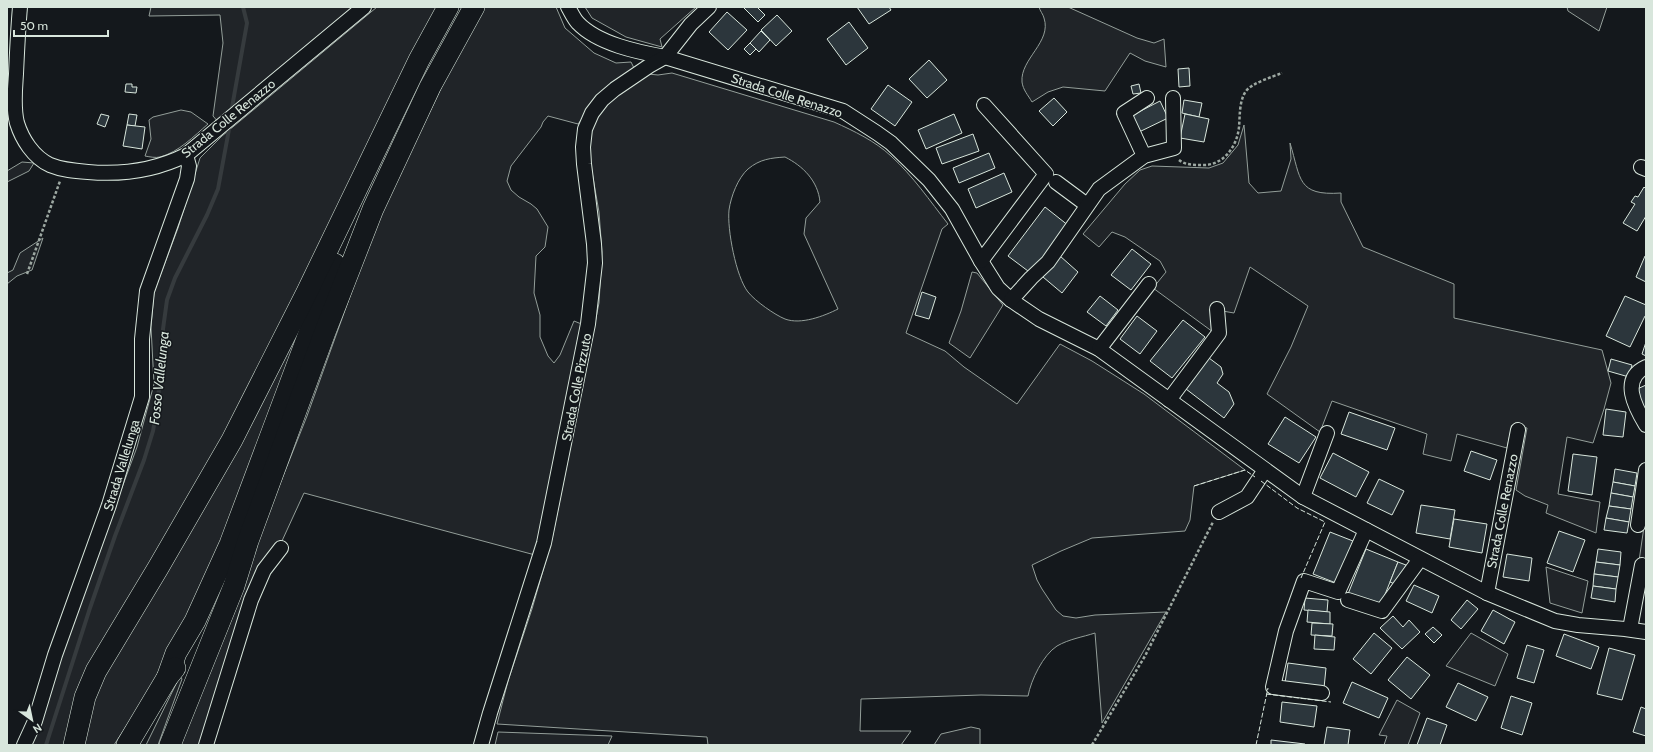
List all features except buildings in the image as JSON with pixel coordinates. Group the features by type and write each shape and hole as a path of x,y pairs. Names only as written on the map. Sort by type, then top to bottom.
{"highway":[{"path":"74,745 85,697 96,671 158,568 239,426 304,299 419,60 448,7"},
{"path":"167,678 176,653 198,614 230,544 312,322 362,196 418,77 456,7"},
{"path":"170,745 234,586 248,541 325,332 373,209 430,87 474,7"},
{"path":"126,745 167,678 184,657 248,541"}],"street":[{"name":"Strada Colle Renazzo","path":"20,7 15,98 16,122 23,138 34,154 49,164 64,169 101,173 147,170 186,155 364,7"},
{"name":"Strada Colle Renazzo","path":"568,7 578,23 601,39 636,52 665,57 842,111 877,133 891,143 929,180 952,209 998,288 1011,300 1039,319 1099,349 1303,497 1487,593 1555,621 1578,625 1630,629 1646,632"},
{"path":"665,57 691,24 709,7"},
{"name":"Strada Colle Pizzuto","path":"482,745 490,713 544,543 588,324 595,263 592,221 584,164 583,147 585,129 592,113 602,100 615,89 665,57"},
{"path":"1144,156 1124,113 1147,98"},
{"path":"1011,300 1048,262 1099,189 1144,156 1174,148 1173,98"},
{"path":"981,261 1046,174 984,105"},
{"name":"Strada Vallelunga","path":"24,745 35,721 55,654 109,505 142,397 142,339 147,291 187,179 189,166 186,155"},
{"path":"1056,182 1087,205"},
{"path":"1099,349 1149,284"},
{"path":"1169,400 1219,333 1217,309"},
{"path":"1646,367 1639,370 1634,376 1631,391 1636,408 1646,425"},
{"name":"Strada Colle Renazzo","path":"1487,593 1518,430"},
{"path":"1303,497 1327,433"},
{"path":"1219,512 1248,497 1265,470"},
{"path":"1638,525 1646,470"},
{"path":"1322,692 1273,686 1286,631 1304,581 1338,592 1366,530"},
{"path":"206,745 250,600 264,570 281,548"},
{"path":"1348,600 1382,611 1420,559"},
{"path":"1630,629 1642,565"}],"path":[{"path":"1174,148 1176,158 1182,162 1192,165 1206,166 1218,163 1226,157 1239,130 1240,109 1246,91 1258,83 1282,73"},
{"path":"28,274 64,169"},
{"path":"1092,745 1145,656 1219,512"}],"shaded area":[{"path":"151,7 354,7 219,123 213,116 223,43 220,15 149,16"},
{"path":"377,7 443,7 152,576 72,745 27,745 137,447 154,384 151,327 154,292 178,228 200,158 222,136"},
{"path":"484,7 556,7 565,28 594,53 616,63 631,62 634,68 632,74 596,101 578,124 548,116 511,166 507,181 511,190 537,209 548,227 545,247 536,256 534,293 540,315 540,337 548,356 554,363 560,355 574,321 584,325 559,434 535,555 304,493 276,554 203,745 176,745 307,416 376,224 447,76"},
{"path":"585,7 696,7 660,39 662,47 626,37 592,18"},
{"path":"1039,7 1068,7 1137,38 1154,43 1164,39 1166,67 1145,61 1130,53 1105,91 1063,87 1048,92 1032,102 1022,82 1026,66 1044,35 1044,18"},
{"path":"1567,7 1607,7 1599,31 1568,11"},
{"path":"672,73 834,122 871,141 885,151 907,172 948,224 942,229 906,333 945,351 964,367 1017,404 1060,344 1092,361 1144,394 1245,470 1194,486 1190,520 1185,531 1092,538 1032,565 1042,589 1056,610 1063,616 1076,618 1095,615 1166,612 1102,723 1095,633 1066,642 1052,650 1038,668 1028,696 981,695 861,699 860,731 911,731 901,745 708,745 707,737 497,724 508,681 532,609 552,539 599,303 602,252 599,212 588,149 593,125 607,103 648,74 658,75","holes":["785,157 798,165 813,181 819,194 820,202 806,218 804,234 838,309 819,317 798,321 785,319 751,296 744,285 736,264 729,229 729,210 731,199 738,182 744,173 761,161"]},
{"path":"181,110 191,112 208,124 186,143 167,155 158,157 145,156 151,139 149,120 153,117"},
{"path":"1244,125 1249,183 1258,193 1281,191 1291,159 1290,143 1299,175 1303,183 1308,188 1316,192 1341,193 1341,202 1363,247 1454,284 1454,318 1602,350 1611,383 1604,409 1593,443 1567,437 1558,494 1600,502 1596,533 1546,513 1548,505 1525,496 1516,490 1527,428 1512,425 1507,448 1457,434 1451,461 1423,454 1427,434 1332,401 1320,432 1267,394 1291,347 1308,306 1250,267 1234,313 1211,309 1213,332 1153,288 1166,272 1160,261 1125,237 1112,232 1099,247 1083,234 1125,184 1140,170 1152,166 1209,168 1223,163 1238,145"},
{"path":"22,162 34,163 29,171 7,182 7,171"},
{"path":"43,238 32,270 17,276 7,284 7,273 13,270 20,253"},
{"path":"972,272 977,273 1003,305 970,358 949,343 961,311"},
{"path":"304,323 235,513 160,674 114,745 78,745 84,708 289,342"},
{"path":"1646,513 1646,562 1639,561"},
{"path":"1546,567 1588,581 1582,613 1550,603"},
{"path":"1471,633 1508,654 1495,686 1446,666"},
{"path":"180,676 182,679 158,745 146,745"},
{"path":"1397,700 1420,713 1408,745 1384,745 1387,736 1379,735"},
{"path":"971,727 980,729 980,745 934,745 941,734"},
{"path":"498,732 612,736 608,745 495,745"}],"waterway":[{"name":"Fosso Vallelunga","path":"231,113 247,23 243,7"},
{"name":"Fosso Vallelunga","path":"46,745 90,608 144,460 153,431 158,402 163,329 167,300 175,278 207,215 218,189 230,124"}],"fence":[{"path":"1194,486 1245,470 1255,477"},
{"path":"1261,481 1297,508 1325,522 1301,578"},
{"path":"1256,745 1268,688"},
{"path":"1266,694 1331,702"}]}
